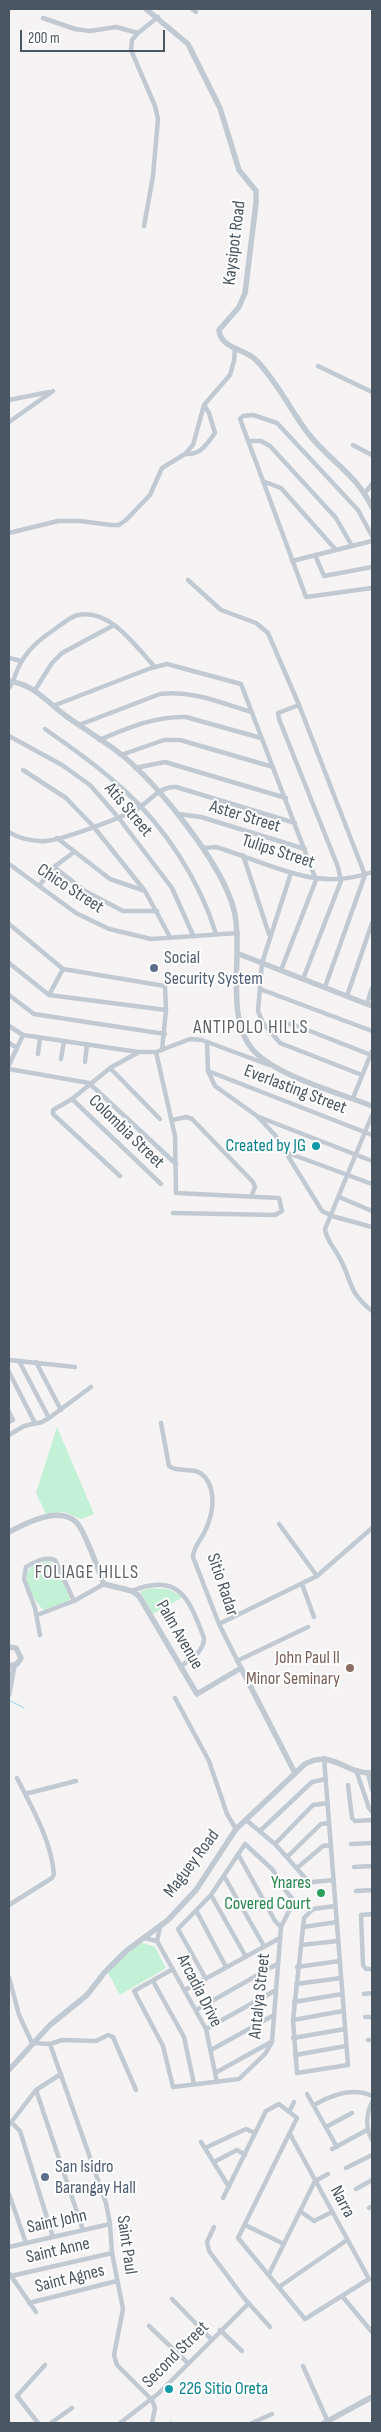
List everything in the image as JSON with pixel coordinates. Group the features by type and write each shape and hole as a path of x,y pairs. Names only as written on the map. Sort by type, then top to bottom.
{"street":[{"name":"Kaysipot Road","path":"146,9 158,17 188,44 220,108 238,170 256,191 245,293 239,307 219,330 219,336 256,360 311,437 344,468 365,493 372,507"},
{"path":"192,9 196,12"},
{"path":"144,226 153,176 158,119 155,106 131,50 132,40 158,17"},
{"path":"44,18 75,29 90,31 116,27 138,33"},
{"path":"9,533 58,521 119,525 126,520 150,495 162,468 185,454 193,445 198,434 204,405 230,374 235,348"},
{"path":"318,366 372,392"},
{"path":"9,400 53,391 9,420"},
{"path":"185,454 192,454 203,450 215,433 209,413 204,405"},
{"path":"372,536 358,510 277,423 253,414 243,416 240,419 265,482 306,597 372,588"},
{"path":"249,441 261,441 270,446 336,518 352,546"},
{"path":"353,445 372,455"},
{"path":"265,482 281,488 336,550"},
{"path":"365,493 372,484"},
{"path":"292,561 372,542"},
{"path":"315,555 324,576 372,567"},
{"path":"188,580 221,610 263,627 268,633 299,705 365,875 325,988"},
{"path":"9,688 21,661 36,641 76,615 86,614 100,617 114,625 122,631 155,667"},
{"path":"35,690 52,663 62,653 114,625"},
{"path":"9,658 21,661"},
{"path":"53,706 167,664 241,684 306,849 316,880 281,970"},
{"path":"11,682 35,690 53,706 121,755 158,792 204,848 225,886 234,909 239,954 236,1006 240,1024 252,1050 270,1066"},
{"path":"79,725 160,694 174,692 188,693 251,712"},
{"path":"299,705 281,710 278,713 279,719 338,867 341,880 303,979"},
{"path":"99,740 136,725 174,716 186,717 261,738"},
{"path":"45,729 99,768 140,807 189,872 207,906 216,934"},
{"name":"Atis Street","path":"9,736 62,765 90,785 118,817 172,888 193,935"},
{"path":"121,755 164,740 180,740 274,767"},
{"path":"135,768 165,762 286,798"},
{"path":"24,770 66,798 94,826 145,891 170,937"},
{"path":"9,832 15,836 38,840 57,838 94,826 140,807 166,786 176,787 295,823"},
{"name":"Aster Street","path":"176,814 201,817 306,849"},
{"path":"57,838 110,879 145,891"},
{"name":"Tulips Street","path":"204,848 216,847 316,880 341,880 372,872"},
{"path":"39,886 54,867 74,852"},
{"path":"243,855 270,935"},
{"name":"Chico Street","path":"9,864 96,925 151,939 238,933"},
{"path":"54,867 85,891 123,911 157,911"},
{"path":"291,872 262,963 258,1011 270,1033 280,1043 362,1075"},
{"path":"347,996 372,923"},
{"path":"9,924 63,970 165,986 165,1034 162,1050"},
{"path":"239,954 369,1005 372,988"},
{"path":"9,963 49,995 166,1010"},
{"path":"49,995 63,970"},
{"path":"260,989 372,1031"},
{"path":"9,995 34,1014 165,1034"},
{"path":"270,1033 281,1024 292,1024 372,1053 353,1098"},
{"path":"9,1026 23,1035 139,1052 156,1052 190,1039 207,1042 372,1106"},
{"path":"9,1065 23,1035"},
{"path":"38,1054 40,1038"},
{"path":"61,1059 64,1041"},
{"path":"207,1042 208,1071 215,1086 223,1094 257,1116 372,1161"},
{"path":"9,1043 18,1048"},
{"path":"85,1062 86,1044"},
{"path":"120,1176 53,1114 53,1110 72,1099 89,1083 110,1068 139,1052"},
{"path":"156,1052 172,1120 176,1164 176,1193 279,1198 282,1211 274,1215 173,1212"},
{"path":"110,1068 160,1119"},
{"path":"9,1069 89,1083 176,1164"},
{"name":"Everlasting Street","path":"208,1071 372,1135"},
{"name":"Colombia Street","path":"72,1099 161,1184"},
{"path":"372,1115 332,1216 325,1229 325,1234 342,1262 355,1294 372,1311"},
{"path":"257,1116 275,1134 322,1211 332,1216 372,1227"},
{"path":"172,1120 188,1117 192,1119 253,1182 255,1187 251,1197"},
{"path":"288,1153 372,1184"},
{"path":"339,1197 372,1211"},
{"path":"9,1360 75,1367"},
{"path":"20,1361 49,1418"},
{"path":"36,1362 61,1410"},
{"path":"9,1372 36,1423"},
{"path":"9,1435 24,1426 49,1418 91,1387"},
{"path":"9,1412 13,1420 9,1422"},
{"name":"Sitio Radar","path":"161,1423 169,1466 174,1470 197,1471 205,1477 212,1492 213,1503 209,1524 195,1549 193,1557 219,1624 295,1773"},
{"path":"9,1532 43,1516 69,1517 78,1524 104,1584 74,1601 37,1615"},
{"path":"279,1524 318,1576"},
{"path":"219,1624 318,1576 372,1528"},
{"path":"40,1635 37,1615 24,1579 26,1567 50,1558 55,1560 74,1601"},
{"name":"Palm Avenue","path":"104,1584 132,1591 142,1601 196,1697 241,1668"},
{"path":"302,1584 314,1617"},
{"path":"132,1591 144,1586 166,1586 184,1594 190,1603 204,1638 204,1644 201,1650 180,1667"},
{"path":"238,1660 308,1627"},
{"path":"9,1646 16,1648 21,1654 20,1661 11,1666 9,1694"},
{"path":"175,1698 208,1760 227,1814 236,1829"},
{"path":"336,1906 318,1907 309,1911 304,1918 297,1967 293,2020 297,2073 348,2065 343,2010 336,1906 324,1758 370,1773 372,1790"},
{"name":"Maguey Road","path":"9,2070 50,2024 87,1995 104,1973 144,1938 160,1927 196,1890 236,1829 295,1773 315,1759 324,1758"},
{"path":"356,1770 372,1812"},
{"path":"9,1905 52,1878 54,1874 50,1850 17,1778"},
{"path":"260,1831 312,1782 326,1779"},
{"path":"25,1794 76,1781"},
{"path":"348,1785 352,1818 355,1821 372,1820"},
{"path":"275,1844 314,1805 328,1804"},
{"path":"246,1820 275,1844 312,1882 334,1880"},
{"path":"287,1857 321,1824 329,1823"},
{"path":"351,1844 372,1843"},
{"name":"Antalya Street","path":"173,1969 134,1991 163,2046 173,2087 239,2079 265,2054 272,2042 281,1927 294,1901 282,1886 273,1870 244,1844 238,1854"},
{"path":"297,1868 323,1846 331,1845"},
{"path":"206,1978 178,1929 197,1912 211,1895 238,1854 275,1921 281,1927"},
{"path":"354,1867 372,1866"},
{"path":"224,1876 264,1946"},
{"path":"356,1891 372,1890"},
{"path":"211,1895 246,1957"},
{"path":"197,1912 226,1967"},
{"path":"372,1914 361,1915 363,1964 366,1969 372,1969"},
{"path":"303,1927 337,1922"},
{"path":"144,1938 158,1942 160,1927"},
{"path":"185,1990 280,1938"},
{"path":"301,1945 338,1941"},
{"name":"Arcadia Drive","path":"158,1942 206,2029 217,2082"},
{"path":"297,1967 340,1961"},
{"path":"196,2010 278,1964"},
{"path":"9,1977 19,2015 32,2043 50,2044 62,2040 96,2041 108,2035 113,2037 136,2090"},
{"path":"296,1984 341,1978"},
{"path":"153,1981 184,2036 194,2084"},
{"path":"206,2029 276,1990"},
{"path":"294,2002 342,1994"},
{"path":"364,1994 372,1994"},
{"path":"293,2020 343,2010"},
{"path":"211,2050 274,2014"},
{"path":"365,2018 372,2017"},
{"path":"293,2038 345,2029"},
{"path":"215,2073 272,2042"},
{"name":"Saint Paul","path":"50,2044 106,2203 112,2253 123,2309 114,2355 117,2365 152,2400"},
{"path":"295,2055 346,2046"},
{"path":"53,2237 20,2131 10,2123 36,2090 61,2074"},
{"path":"36,2090 83,2230"},
{"path":"314,2105 337,2094 356,2092 372,2096"},
{"path":"307,2094 326,2127 335,2148 367,2130"},
{"path":"289,2112 294,2102"},
{"path":"372,2102 368,2114 367,2130 372,2140"},
{"path":"223,2198 266,2111 279,2104 297,2118 290,2134"},
{"path":"326,2127 352,2113"},
{"path":"205,2148 246,2129 255,2133"},
{"name":"Narra","path":"290,2134 369,2279 304,2319 238,2238 290,2134"},
{"path":"201,2142 229,2187"},
{"path":"214,2162 237,2150 245,2155"},
{"path":"346,2168 372,2155"},
{"path":"268,2274 315,2181 328,2174"},
{"path":"356,2189 372,2180"},
{"path":"9,2194 26,2243"},
{"path":"300,2211 314,2221 332,2212"},
{"name":"Saint John","path":"9,2247 110,2224"},
{"path":"245,2225 284,2244"},
{"path":"214,2227 207,2244 209,2251 270,2327"},
{"path":"279,2286 347,2240"},
{"name":"Saint Anne","path":"10,2274 112,2253"},
{"path":"10,2274 36,2312"},
{"name":"Saint Agnes","path":"29,2303 117,2281"},
{"path":"342,2296 372,2332"},
{"path":"172,2299 211,2339"},
{"name":"Second Street","path":"120,2423 152,2400 249,2303"},
{"path":"149,2326 188,2363"},
{"path":"220,2330 242,2351"},
{"path":"38,2423 17,2396 45,2365"},
{"path":"304,2366 326,2423 372,2397"},
{"path":"152,2400 155,2408 152,2423"},
{"path":"51,2423 72,2408"},
{"path":"252,2423 272,2414"}],"green space":[{"path":"57,1427 94,1514 81,1519 64,1512 46,1514 36,1493"},
{"path":"48,1561 54,1564 70,1597 69,1601 44,1610 30,1592 27,1575 33,1566"},
{"path":"149,1588 168,1589 183,1597 153,1614 140,1592"},
{"path":"139,1942 155,1947 166,1968 120,1995 107,1971"}],"waterway":[{"path":"9,1700 24,1708"}],"place":[{"name":"Social Security System","path":"154,968"},
{"name":"Created by JG","path":"316,1146"},
{"name":"John Paul II Minor Seminary","path":"350,1668"},
{"name":"Ynares Covered Court","path":"321,1893"},
{"name":"San Isidro Barangay Hall","path":"45,2177"},
{"name":"226 Sitio Oreta","path":"169,2389"}],"district":[{"name":"ANTIPOLO HILLS","path":"251,1028"},
{"name":"FOLIAGE HILLS","path":"87,1573"}]}
